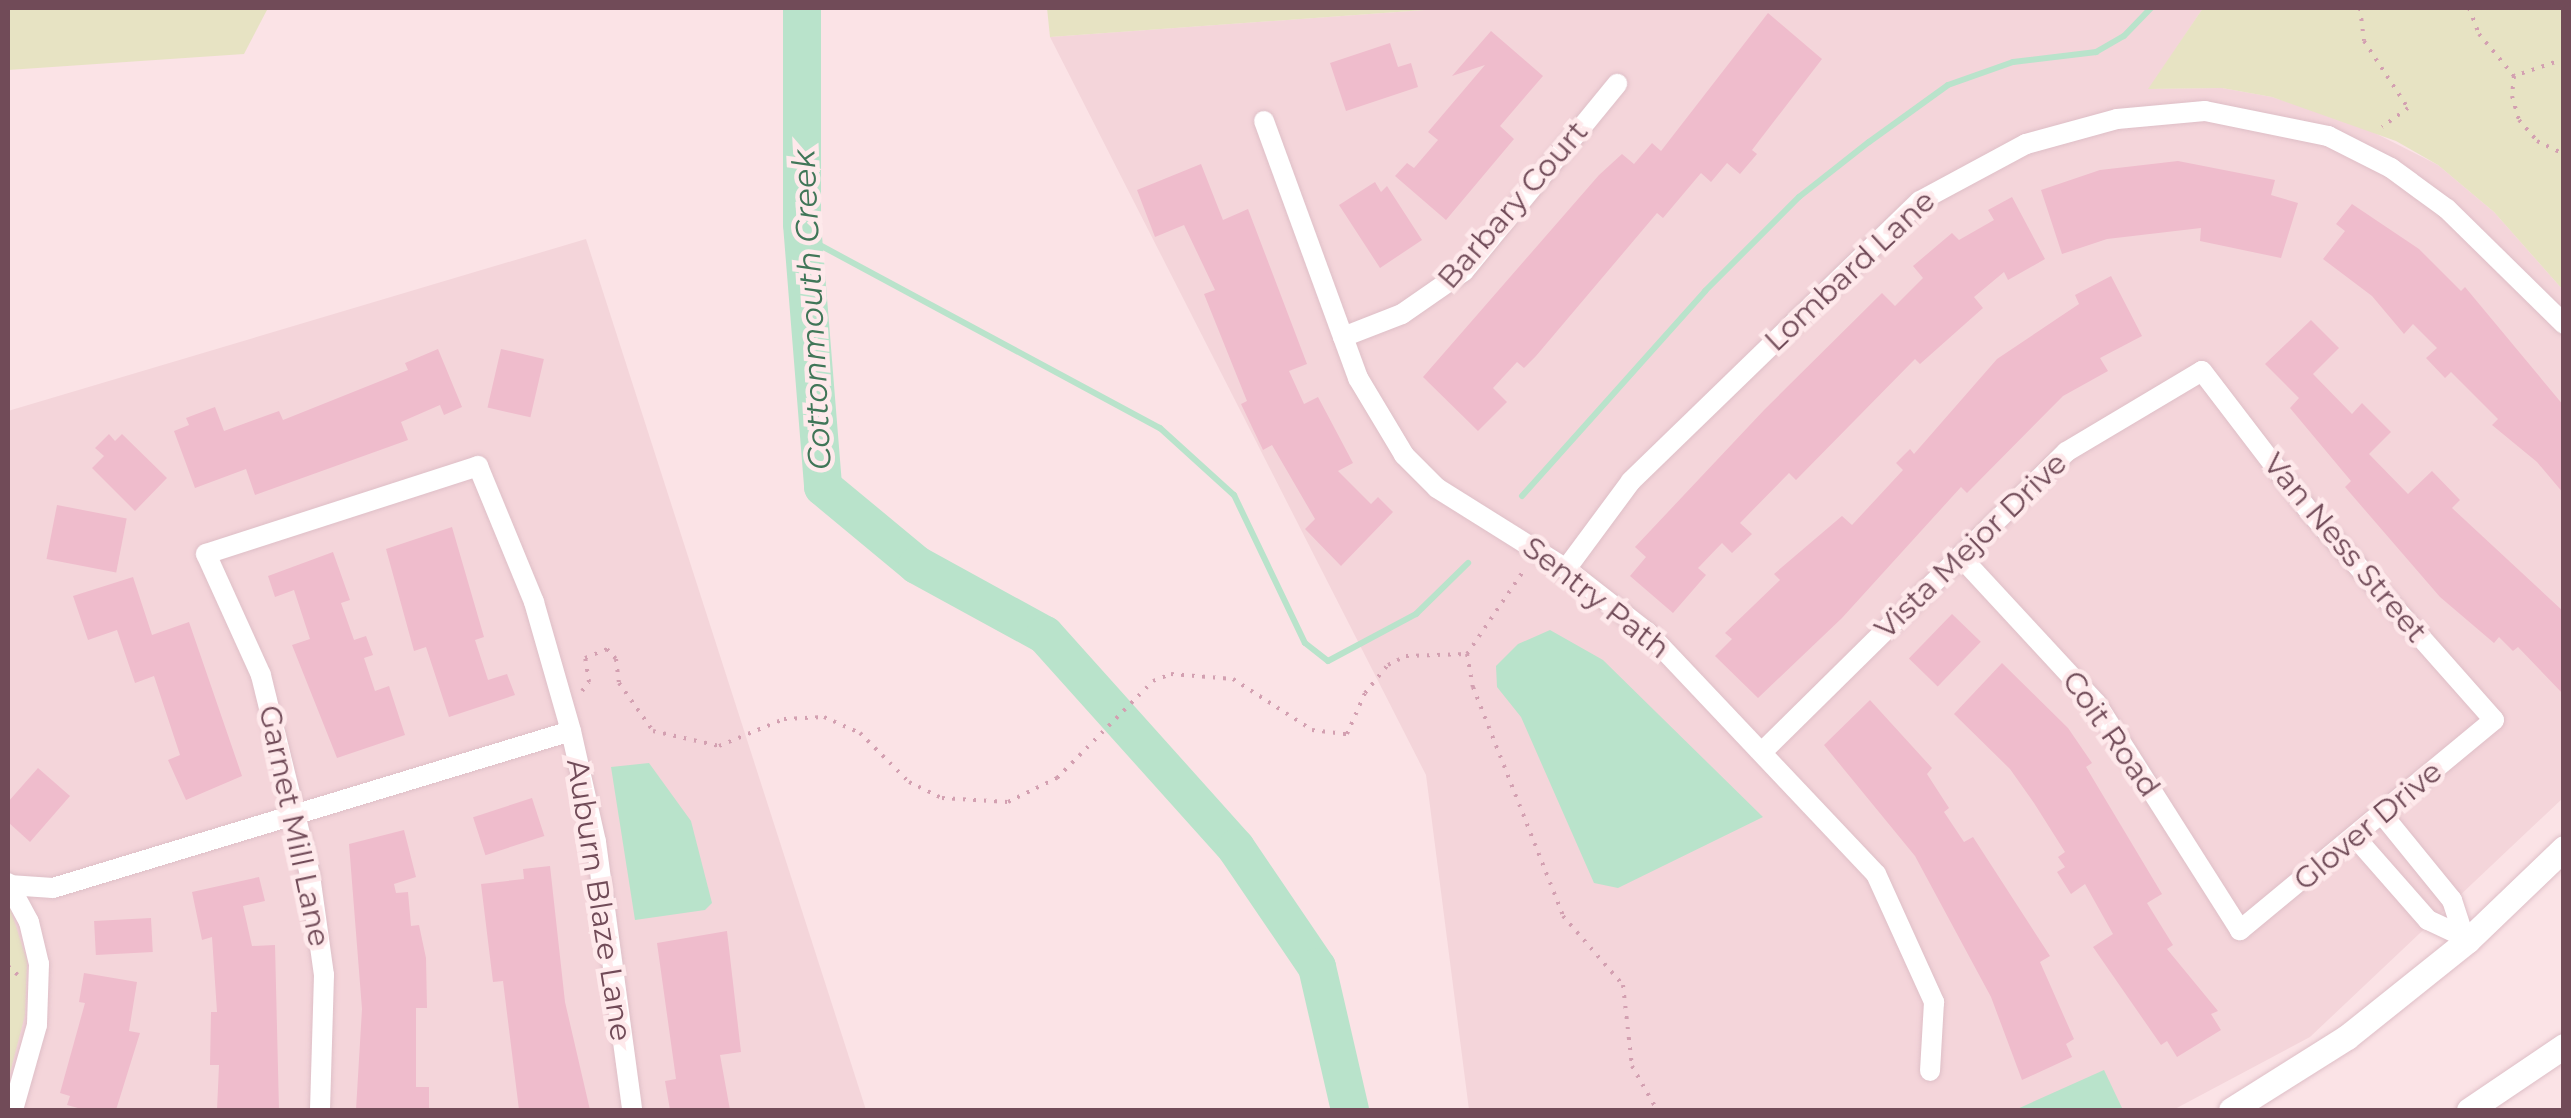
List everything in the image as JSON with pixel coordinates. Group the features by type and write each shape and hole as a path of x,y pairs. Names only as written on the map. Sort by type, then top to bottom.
{"street":[{"name":"Barbary Court","path":"1343,337 1402,314 1464,271 1617,84"},
{"name":"Lombard Lane","path":"1566,569 1631,481 1920,201 2026,144 2117,119 2204,110 2328,136 2391,168 2447,209 2564,324"},
{"name":"Sentry Path","path":"1264,121 1374,411 1404,455 1437,488 1566,569 1648,632 1763,751 1892,898 1934,1002 1930,1071"},
{"name":"Vista Mejor Drive","path":"1763,751 1960,556 2097,428 2202,371"},
{"name":"Van Ness Street","path":"2202,371 2309,511 2494,720"},
{"name":"Garnet Mill Lane","path":"320,1110 324,974 298,815 261,674 206,554 478,466"},
{"name":"Auburn Blaze Lane","path":"478,466 534,602 571,731 596,842 632,1110"},
{"name":"Coit Road","path":"1960,556 2096,703 2240,930"},
{"name":"Glover Drive","path":"2240,930 2494,720"},
{"path":"8,884 53,888 571,731"},
{"path":"2355,836 2428,920 2464,937 2452,900 2382,814"},
{"path":"2231,1110 2347,1037 2466,940 2564,848"},
{"path":"8,884 29,922 39,964 37,1025 13,1110"},
{"path":"29,922 53,888"},
{"path":"2468,1110 2564,1046"}],"path":[{"path":"2360,8 2364,41 2408,108 2382,127"},
{"path":"2469,8 2479,34 2514,76 2518,120 2538,141 2564,154"},
{"path":"2514,76 2564,59"},
{"path":"1524,570 1467,654 1473,687 1559,908 1624,985 1628,1054 1657,1110"},
{"path":"582,691 589,682 585,658 607,649 625,693 653,730 719,746 784,718 824,718 860,733 909,782 975,804 1035,792 1171,674 1212,673 1233,678 1312,730 1340,736 1354,726 1365,693 1388,665 1406,656 1467,654"},
{"path":"8,966 21,979"}],"shaded area":[{"path":"8,8 268,8 244,54 8,70"},
{"path":"1047,8 1452,8 1050,37"},
{"path":"1452,8 2203,8 2149,89 2222,88 2272,97 2359,125 2438,165 2494,212 2563,290 2563,798 2310,1037 2173,1110 1469,1110 1426,775 1050,37"},
{"path":"2203,8 2563,8 2563,290 2494,212 2438,165 2396,141 2272,97 2222,88 2148,89"},
{"path":"586,239 866,1110 8,1110 8,411"},
{"path":"1550,630 1603,660 1763,817 1618,888 1594,883 1521,717 1497,687 1496,666 1518,644"},
{"path":"649,763 691,821 712,903 705,910 635,920 611,767"},
{"path":"8,901 27,961 25,1015 8,1081"},
{"path":"2104,1070 2123,1110 2015,1110"}],"building":[{"path":"1768,13 1822,59 1752,150 1757,154 1740,174 1727,163 1711,182 1701,173 1663,218 1657,213 1536,356 1524,368 1517,362 1493,388 1507,402 1478,431 1423,377 1599,175 1622,154 1634,164 1652,143 1661,151"},
{"path":"1491,31 1543,76 1500,126 1514,139 1446,220 1395,176 1407,163 1414,168 1438,140 1428,132 1485,65 1452,76"},
{"path":"1390,43 1398,67 1411,63 1418,87 1346,111 1330,63"},
{"path":"2178,161 2275,180 2271,195 2298,203 2281,258 2200,241 2201,228 2107,239 2062,254 2041,190 2100,170"},
{"path":"1201,164 1223,220 1248,209 1307,364 1289,371 1304,404 1318,397 1353,463 1338,471 1371,504 1378,497 1393,512 1341,566 1305,529 1315,519 1272,445 1263,450 1241,404 1247,401 1204,294 1215,290 1184,225 1155,237 1137,190"},
{"path":"1375,182 1381,192 1387,186 1422,240 1380,268 1339,205"},
{"path":"2012,197 2045,259 2008,280 2004,272 1974,297 1983,308 1920,364 1915,359 1796,480 1789,473 1740,523 1752,534 1732,553 1722,543 1698,568 1706,575 1673,613 1630,576 1646,557 1635,547 1765,409 1882,293 1895,306 1923,278 1913,266 1952,233 1959,240 1994,220 1988,210"},
{"path":"2352,204 2419,249 2461,291 2465,287 2564,406 2564,494 2537,462 2492,425 2498,419 2451,372 2445,378 2426,358 2437,348 2413,324 2404,334 2372,296 2323,259 2345,231 2336,224"},
{"path":"2111,276 2142,336 2100,358 2108,371 2063,396 1967,493 1961,487 1842,618 1758,698 1715,656 1732,639 1725,633 1780,580 1774,574 1842,516 1852,525 1903,470 1896,463 1910,449 1914,454 1997,359 2079,304 2075,295"},
{"path":"2311,320 2339,348 2313,374 2352,414 2362,403 2391,432 2369,454 2408,494 2432,471 2460,500 2452,508 2564,612 2564,695 2518,647 2513,651 2499,637 2494,643 2440,597 2345,487 2351,481 2290,408 2299,398 2265,364"},
{"path":"438,349 462,407 444,415 440,405 401,422 408,440 255,495 246,469 195,488 174,431 189,425 186,418 215,407 224,431 279,411 283,420 408,370 405,363"},
{"path":"501,349 544,359 530,417 488,407"},
{"path":"109,434 115,441 122,434 167,478 135,511 92,468 104,456 95,448"},
{"path":"57,505 127,519 116,573 47,559"},
{"path":"452,527 484,637 475,640 488,680 507,674 515,695 449,717 426,647 414,651 386,549"},
{"path":"333,552 350,600 341,603 354,640 366,636 373,655 364,658 375,691 389,686 405,735 337,758 292,645 310,639 294,590 275,597 268,576"},
{"path":"133,577 152,635 189,622 242,776 186,800 168,760 180,755 154,676 135,683 117,630 88,640 73,596"},
{"path":"1952,614 1981,642 1938,686 1909,659"},
{"path":"2002,663 2068,728 2092,763 2086,767 2162,894 2147,903 2173,945 2167,949 2218,1011 2211,1014 2221,1030 2177,1057 2167,1041 2161,1045 2093,947 2113,934 2085,884 2071,894 2057,872 2065,867 2058,857 2065,852 2034,803 2010,769 1954,714"},
{"path":"1870,700 1932,768 1927,774 1949,808 1944,812 1964,842 1973,837 2050,956 2040,962 2074,1039 2066,1044 2072,1057 2022,1080 1991,997 1915,856 1824,745"},
{"path":"38,768 70,796 30,842 8,822 8,802"},
{"path":"532,798 544,836 485,855 473,817"},
{"path":"404,830 416,877 394,884 396,893 408,892 411,926 419,925 426,958 427,1008 416,1008 416,1087 429,1087 429,1110 356,1110 362,1009 349,844"},
{"path":"550,866 565,1002 590,1110 519,1110 503,981 493,982 481,884 524,879 523,869"},
{"path":"259,877 265,901 243,906 252,946 275,945 279,1110 217,1110 219,1065 210,1065 211,1012 217,1012 212,937 202,940 192,892"},
{"path":"151,918 153,952 96,955 94,921"},
{"path":"727,931 741,1052 720,1055 730,1110 670,1110 665,1081 676,1079 657,943"},
{"path":"84,973 137,982 129,1031 140,1033 116,1110 85,1110 67,1105 70,1096 60,1093 85,1003 79,1002"}],"waterway":[{"name":"Cottonmouth Creek","path":"802,8 802,224 823,487 917,565 1045,635 1236,848 1317,967 1350,1110"},
{"path":"1522,496 1705,291 1799,197 1869,142 1948,85 2013,62 2096,52 2124,36 2151,8"},
{"path":"803,236 1160,428 1234,495 1305,643 1328,661 1416,614 1468,563"}]}
